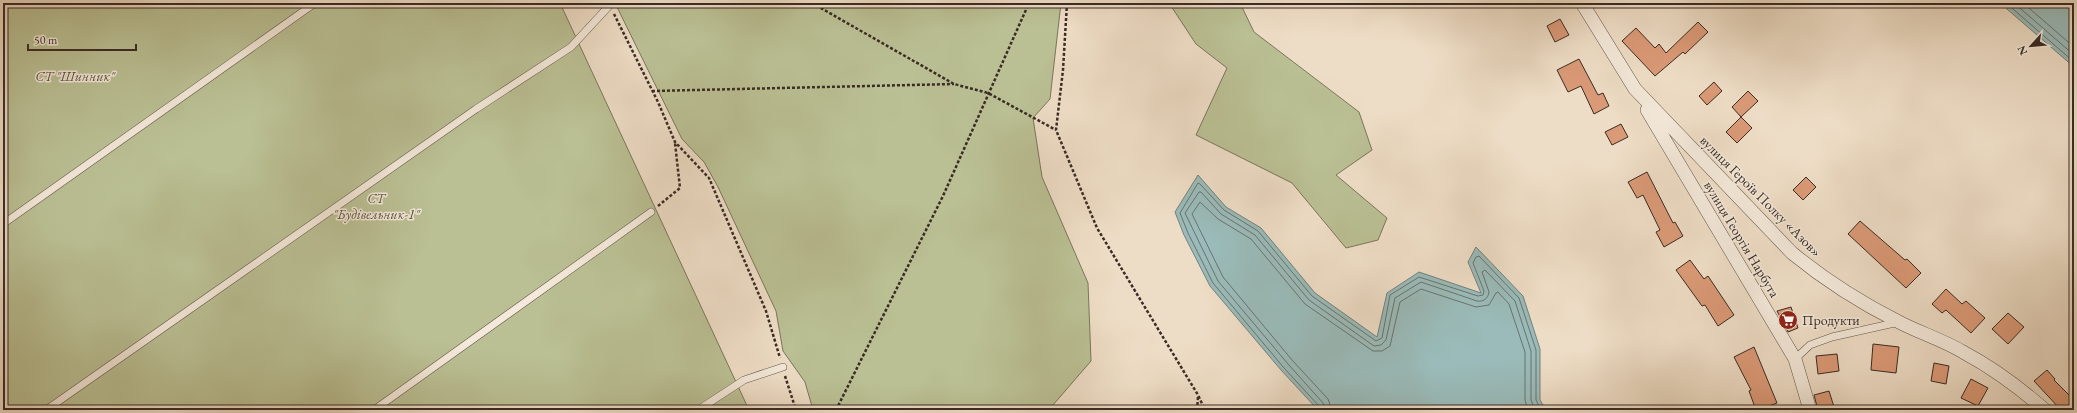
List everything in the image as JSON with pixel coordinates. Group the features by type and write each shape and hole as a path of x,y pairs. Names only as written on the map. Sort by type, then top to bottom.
{"street":[{"name":"вулиця Героїв Полку «Азов»","path":"1582,3 1635,89 1792,253 1817,274 1844,291 1900,322 1968,355 2003,377 2045,410"},
{"name":"вулиця Георгія Нарбута","path":"1635,89 1795,358 1810,410"}],"lane":[{"path":"3,224 315,3"},
{"path":"46,410 476,109 571,47 610,6"},
{"path":"374,410 651,212"},
{"path":"1795,358 1810,345 1832,337 1900,322"},
{"path":"698,410 744,380 783,367"}],"path":[{"path":"812,3 954,84 988,94 1056,130"},
{"path":"836,410 943,196 1030,3"},
{"path":"1067,3 1063,70 1056,130 1097,228 1198,395 1205,410"},
{"path":"610,6 675,142 680,188 651,212"},
{"path":"652,92 954,84"},
{"path":"675,142 709,178 766,311 796,410"},
{"path":"1197,410 1198,395"}],"green space":[{"name":"СТ \"Будівельник-1\"","path":"3,3 560,3 749,410 3,410"},
{"path":"615,3 1061,3 1050,99 1033,118 1042,177 1088,283 1091,361 1053,405 1033,410 813,410 805,382 783,351 776,311 718,187 704,162 682,139"},
{"path":"1169,3 1240,3 1254,32 1359,112 1372,150 1336,175 1387,218 1378,240 1346,248 1292,183 1196,135 1227,68 1196,44"}],"water":[{"path":"2000,3 2074,3 2074,67"},
{"path":"1198,175 1226,207 1261,228 1315,293 1377,337 1387,293 1419,272 1481,293 1468,262 1476,247 1523,296 1540,349 1540,400 1546,410 1318,410 1281,370 1210,286 1184,235 1175,212"}],"building":[{"path":"1560,19 1569,35 1555,42 1547,26"},
{"path":"1698,22 1708,32 1685,54 1683,52 1655,76 1622,41 1636,28 1655,48 1659,44 1666,53"},
{"path":"1579,59 1598,95 1603,93 1609,106 1594,114 1581,86 1568,92 1557,70"},
{"path":"1714,82 1722,91 1707,105 1699,96"},
{"path":"1748,91 1758,101 1741,117 1732,107"},
{"path":"1741,117 1752,128 1737,143 1726,132"},
{"path":"1621,124 1628,137 1612,145 1605,132"},
{"path":"1647,172 1673,223 1675,222 1683,236 1664,247 1656,232 1660,230 1643,195 1637,198 1628,182"},
{"path":"1806,177 1816,187 1803,200 1793,190"},
{"path":"1860,221 1905,260 1907,259 1921,273 1906,288 1848,234"},
{"path":"1690,260 1704,279 1708,276 1734,315 1718,326 1705,305 1702,306 1676,270"},
{"path":"1946,289 1962,304 1966,301 1985,318 1971,333 1946,310 1942,313 1932,304"},
{"name":"Продукти","path":"1791,307 1798,328 1788,332 1777,311"},
{"path":"2008,313 2024,327 2008,344 1992,329"},
{"path":"1873,344 1899,347 1896,373 1871,370"},
{"path":"1754,347 1777,403 1758,410 1756,410 1749,391 1751,390 1734,357"},
{"path":"1837,354 1839,371 1818,374 1816,356"},
{"path":"1934,363 1949,366 1946,384 1931,381"},
{"path":"2047,370 2055,379 2054,380 2074,400 2074,410 2061,410 2034,381"},
{"path":"1971,379 1988,388 1978,406 1961,398"},
{"path":"1829,391 1835,410 1818,410 1814,395"}],"place":[{"name":"Продукти","path":"1788,320"}],"park label":[{"name":"СТ \"Шинник\"","path":"75,76"}]}
